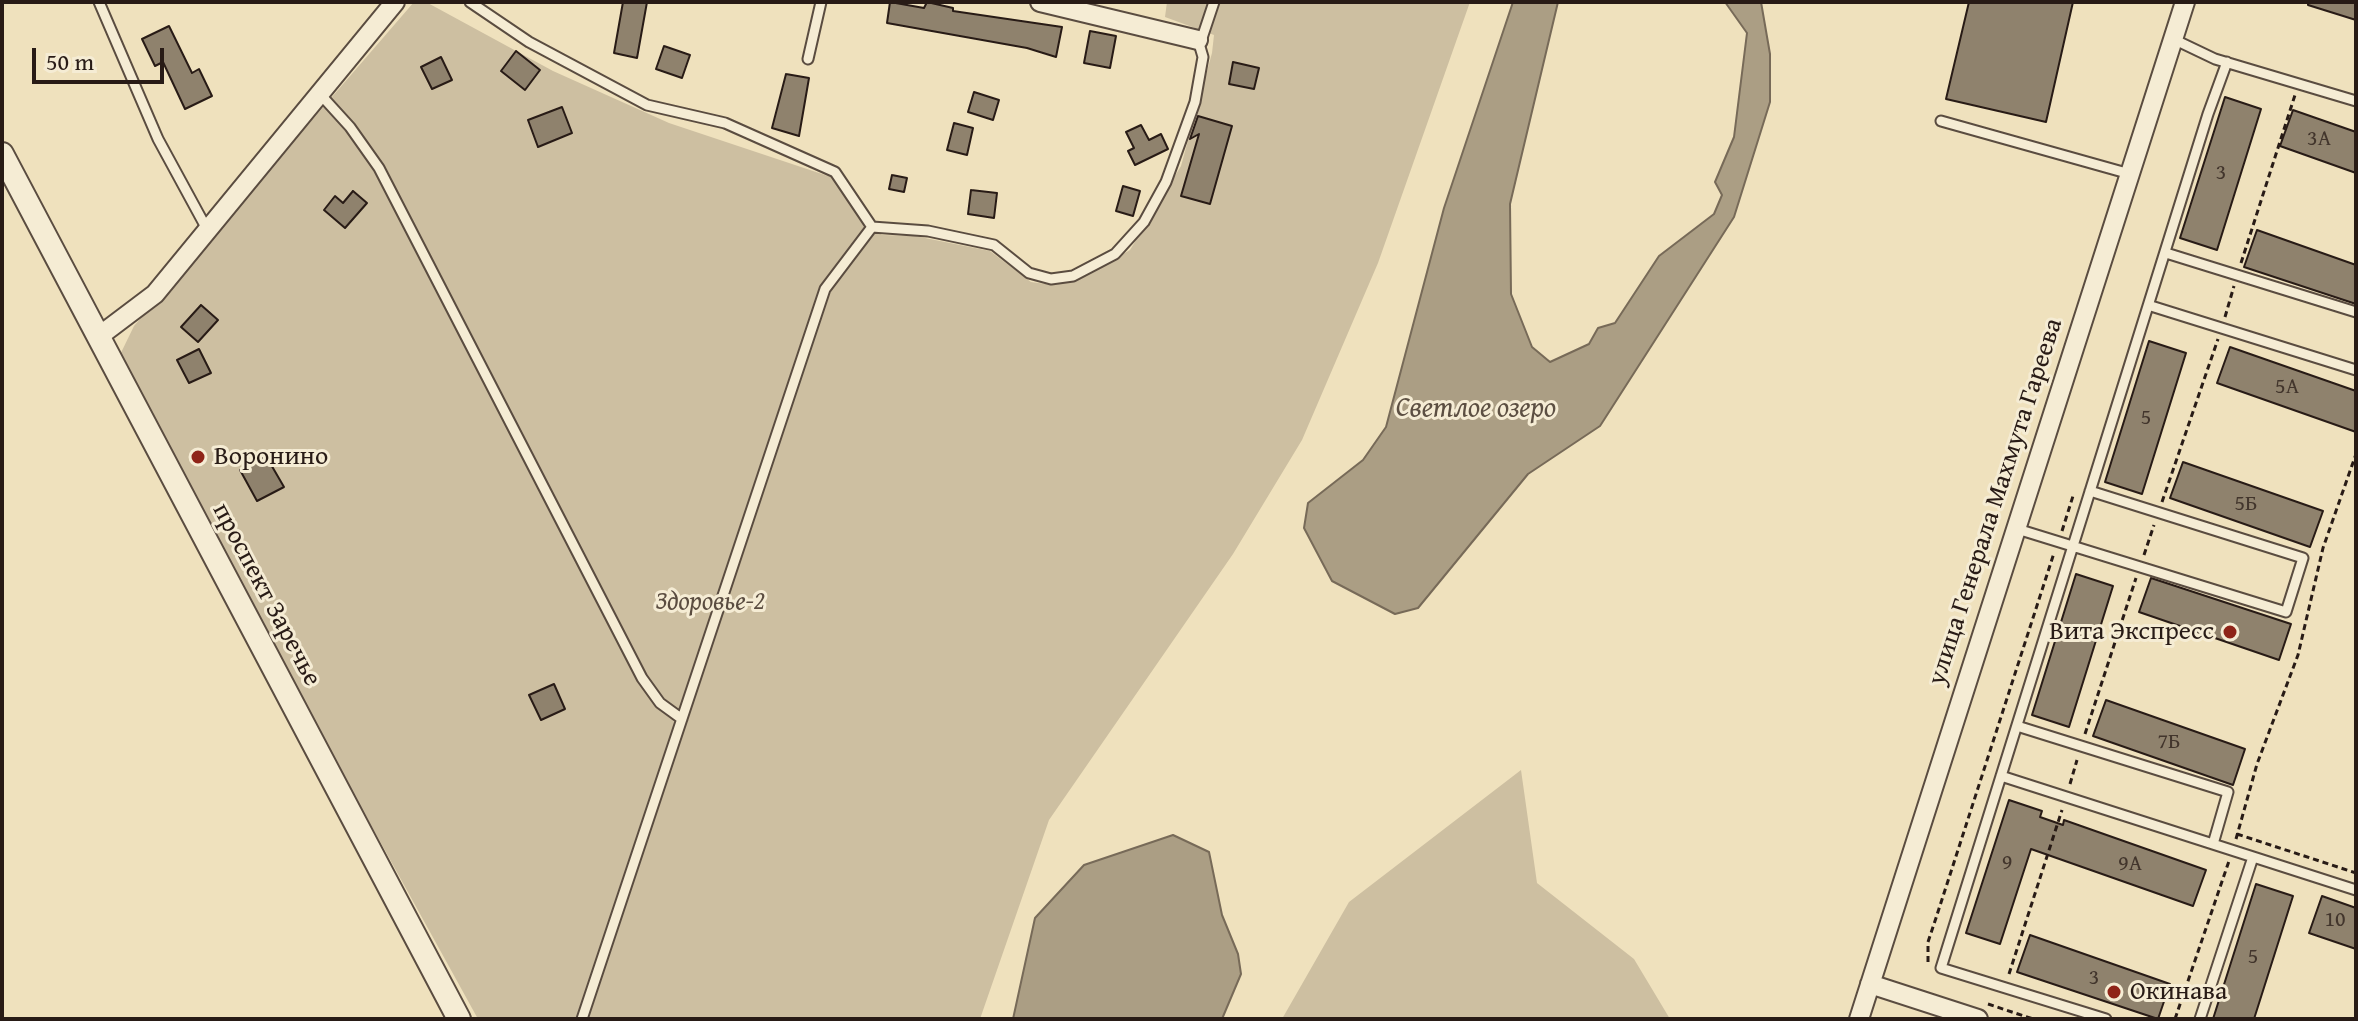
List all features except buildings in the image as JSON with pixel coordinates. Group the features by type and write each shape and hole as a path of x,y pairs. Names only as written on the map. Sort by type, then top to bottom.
{"street":[{"path":"98,337 155,294 395,2"},
{"path":"1040,2 1198,40"},
{"name":"улица Генерала Махмута Гареева","path":"1859,1019 2185,2"},
{"name":"проспект Заречье","path":"2,154 459,1019"},
{"path":"1870,984 1978,1019"}],"lane":[{"path":"99,2 158,139 208,231"},
{"path":"470,2 529,42 647,105 725,123 835,172 872,227"},
{"path":"808,59 821,2"},
{"path":"872,227 928,231 994,245 1029,273 1051,279 1073,276 1115,254 1144,222 1166,182 1195,102 1203,57 1198,40 1202,38 1214,2"},
{"path":"2171,38 2227,62 2356,101"},
{"path":"2106,1019 1941,968 2151,306 2208,114 2227,62"},
{"path":"320,94 350,127 379,168 642,678 660,703 682,719"},
{"path":"1941,121 2130,174"},
{"path":"582,1019 825,289 872,227"},
{"path":"2166,253 2356,312"},
{"path":"2151,306 2356,370"},
{"path":"2014,528 2286,612 2303,558 2090,491"},
{"path":"2017,726 2228,792 2213,844"},
{"path":"2001,776 2356,890"},
{"path":"2200,1019 2253,857"}],"path":[{"path":"2005,988 2140,566 2222,328 2298,84"},
{"path":"2175,1019 2233,851 2257,764 2298,655 2323,548 2356,454"},
{"path":"1928,965 1928,942 2073,496"},
{"path":"2237,834 2356,873"}],"green space":[{"name":"Здоровье-2","path":"414,2 426,2 553,71 669,123 834,178 864,223 882,235 915,236 990,251 1031,282 1053,285 1078,280 1130,250 1181,166 1212,53 1214,35 1165,17 1167,2 1470,2 1378,263 1302,440 1233,554 1049,820 980,1019 478,1019 116,363 134,326"},
{"path":"1521,770 1537,883 1634,959 1670,1019 1282,1019 1349,902"}],"water":[{"name":"Светлое озеро","path":"1513,2 1558,2 1510,204 1511,294 1532,347 1550,362 1589,344 1598,328 1615,323 1659,256 1714,214 1722,195 1715,182 1734,137 1747,33 1725,2 1761,2 1770,54 1770,102 1734,217 1600,426 1528,474 1418,608 1395,614 1332,581 1304,528 1308,503 1363,460 1386,427 1444,208"},
{"path":"1173,835 1209,852 1222,915 1238,954 1241,974 1222,1019 1013,1019 1035,918 1084,865"}],"place":[{"name":"Воронино","path":"198,457"},
{"name":"Вита Экспресс","path":"2230,632"},
{"name":"Окинава","path":"2114,992"}]}
